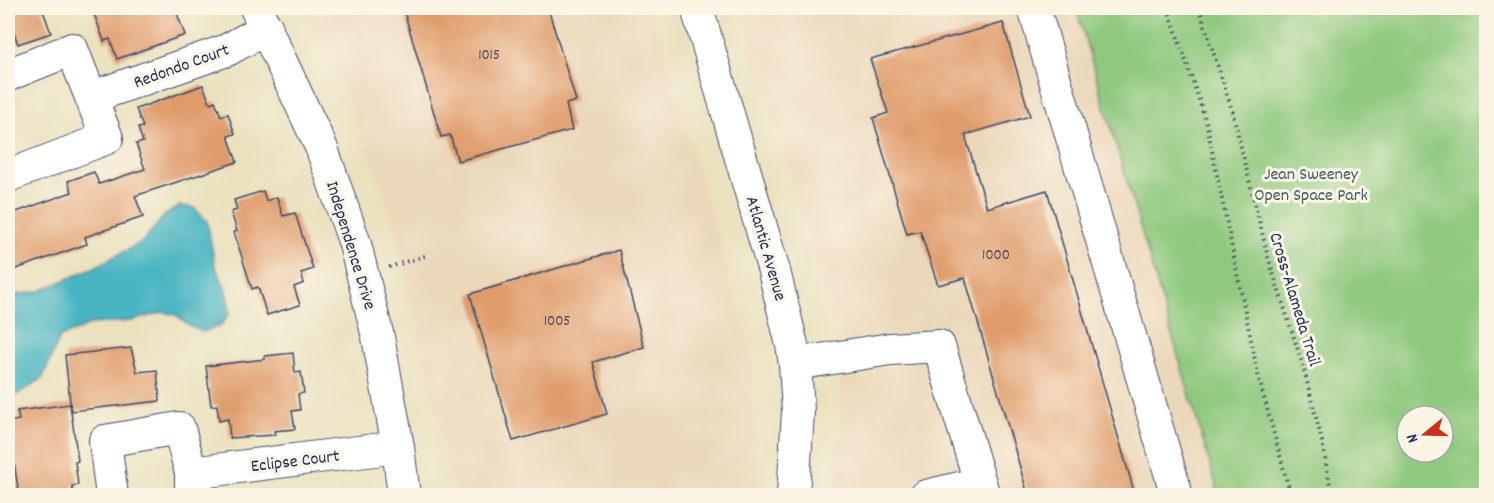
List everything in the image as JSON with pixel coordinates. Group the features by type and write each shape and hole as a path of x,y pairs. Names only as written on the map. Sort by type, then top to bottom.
{"street":[{"name":"Atlantic Avenue","path":"697,8 774,271 795,364 798,411 793,495"},
{"path":"1034,8 1177,495"},
{"name":"Redondo Court","path":"92,97 227,50 262,18"},
{"name":"Independence Drive","path":"262,18 322,149 355,244 378,337 398,447 404,495"},
{"path":"8,75 72,50 107,138 8,176"},
{"path":"795,364 890,349 939,346 982,489 926,495"},
{"name":"Eclipse Court","path":"112,495 105,441 179,429 191,484 398,447"}],"path":[{"path":"1168,8 1206,121 1259,379 1291,495"},
{"name":"Cross-Alameda Trail","path":"1199,8 1232,110 1268,257 1303,366 1322,441 1332,495"},
{"path":"363,275 429,255"}],"shaded area":[{"path":"304,8 651,8 749,345 760,482 758,495 454,495 395,225 343,87"},
{"path":"742,8 1076,8 1219,495 832,495 842,414 836,330"}],"green space":[{"name":"Jean Sweeney Open Space Park","path":"1076,8 1486,8 1486,495 1219,495"}],"water":[{"path":"180,206 194,208 207,221 215,265 227,292 230,313 220,326 203,332 190,326 176,315 164,312 131,321 92,324 60,337 42,379 8,400 8,294 40,291 95,267 142,242 165,215"}],"building":[{"path":"8,8 42,8 51,33 18,44 14,33 8,35"},
{"path":"92,8 175,8 185,35 117,59 110,39 104,41"},
{"path":"403,8 548,8 576,101 566,104 572,130 458,161 450,135 441,137"},
{"path":"1003,23 1030,116 965,135 987,208 1047,190 1135,495 1028,495 965,278 938,285 920,231 907,234 873,118 888,113 870,59"},
{"path":"203,85 210,103 215,101 221,116 228,114 235,134 228,136 237,162 135,196 143,217 85,237 87,244 8,272 8,215 72,192 68,181 94,172 99,184 145,169 136,144 143,142 138,128 143,127 136,109"},
{"path":"263,191 266,201 277,197 283,216 295,213 313,269 301,273 304,283 294,287 300,305 267,315 258,287 252,289 234,232 237,231 231,212 237,210 234,200"},
{"path":"619,250 644,347 593,362 607,414 513,441 470,294"},
{"path":"131,348 137,372 157,370 160,401 71,411 65,355"},
{"path":"293,353 295,373 301,372 304,393 298,394 300,410 292,411 295,429 274,431 275,435 230,438 228,419 219,421 217,405 211,406 206,366"},
{"path":"70,404 78,461 75,462 78,485 72,486 74,495 19,495 8,422 19,420 17,411"}]}
